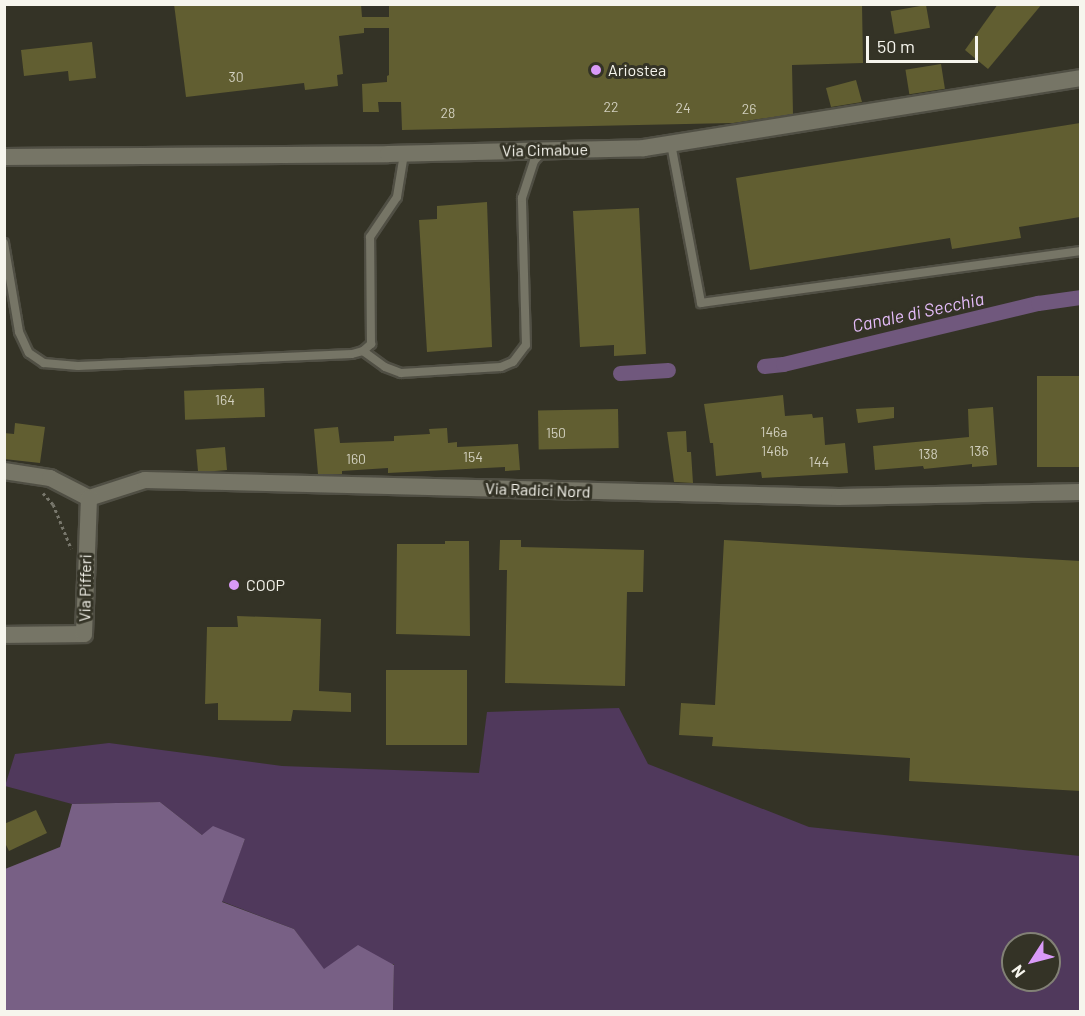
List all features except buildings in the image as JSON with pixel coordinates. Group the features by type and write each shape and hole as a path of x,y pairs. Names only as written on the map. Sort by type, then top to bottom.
{"street":[{"name":"Via Cimabue","path":"4,157 644,148 1080,78"},
{"path":"4,471 50,478 88,498"},
{"name":"Via Radici Nord","path":"88,498 145,480 840,497 1080,492"},
{"name":"Via Pifferi","path":"4,635 84,634 88,498"}],"lane":[{"path":"671,144 701,303 1080,251"},
{"path":"363,351 384,367 401,373 501,367 513,362 526,345 522,198 534,161 543,150"},
{"path":"4,243 19,332 29,353 44,363 78,366 352,354 363,351 371,344 370,237 397,197 405,153"}],"path":[{"path":"38,488 53,504 71,548 86,550"}],"shaded area":[{"path":"619,708 648,764 809,827 1080,856 1080,1011 393,1011 394,964 324,970 294,929 221,901 245,839 202,835 160,802 72,804 5,786 15,754 109,743 282,766 479,773 487,712"},
{"path":"160,802 202,835 213,826 245,839 222,902 294,929 324,969 358,945 394,965 393,1011 5,1011 5,869 60,847 72,804"}],"waterway":[{"name":"Canale di Secchia","path":"764,366 783,364 1038,303 1080,297"},
{"name":"Canale di Secchia","path":"620,373 668,370"}],"place":[{"name":"Ariostea","path":"596,70"},
{"name":"COOP","path":"234,585"}]}
